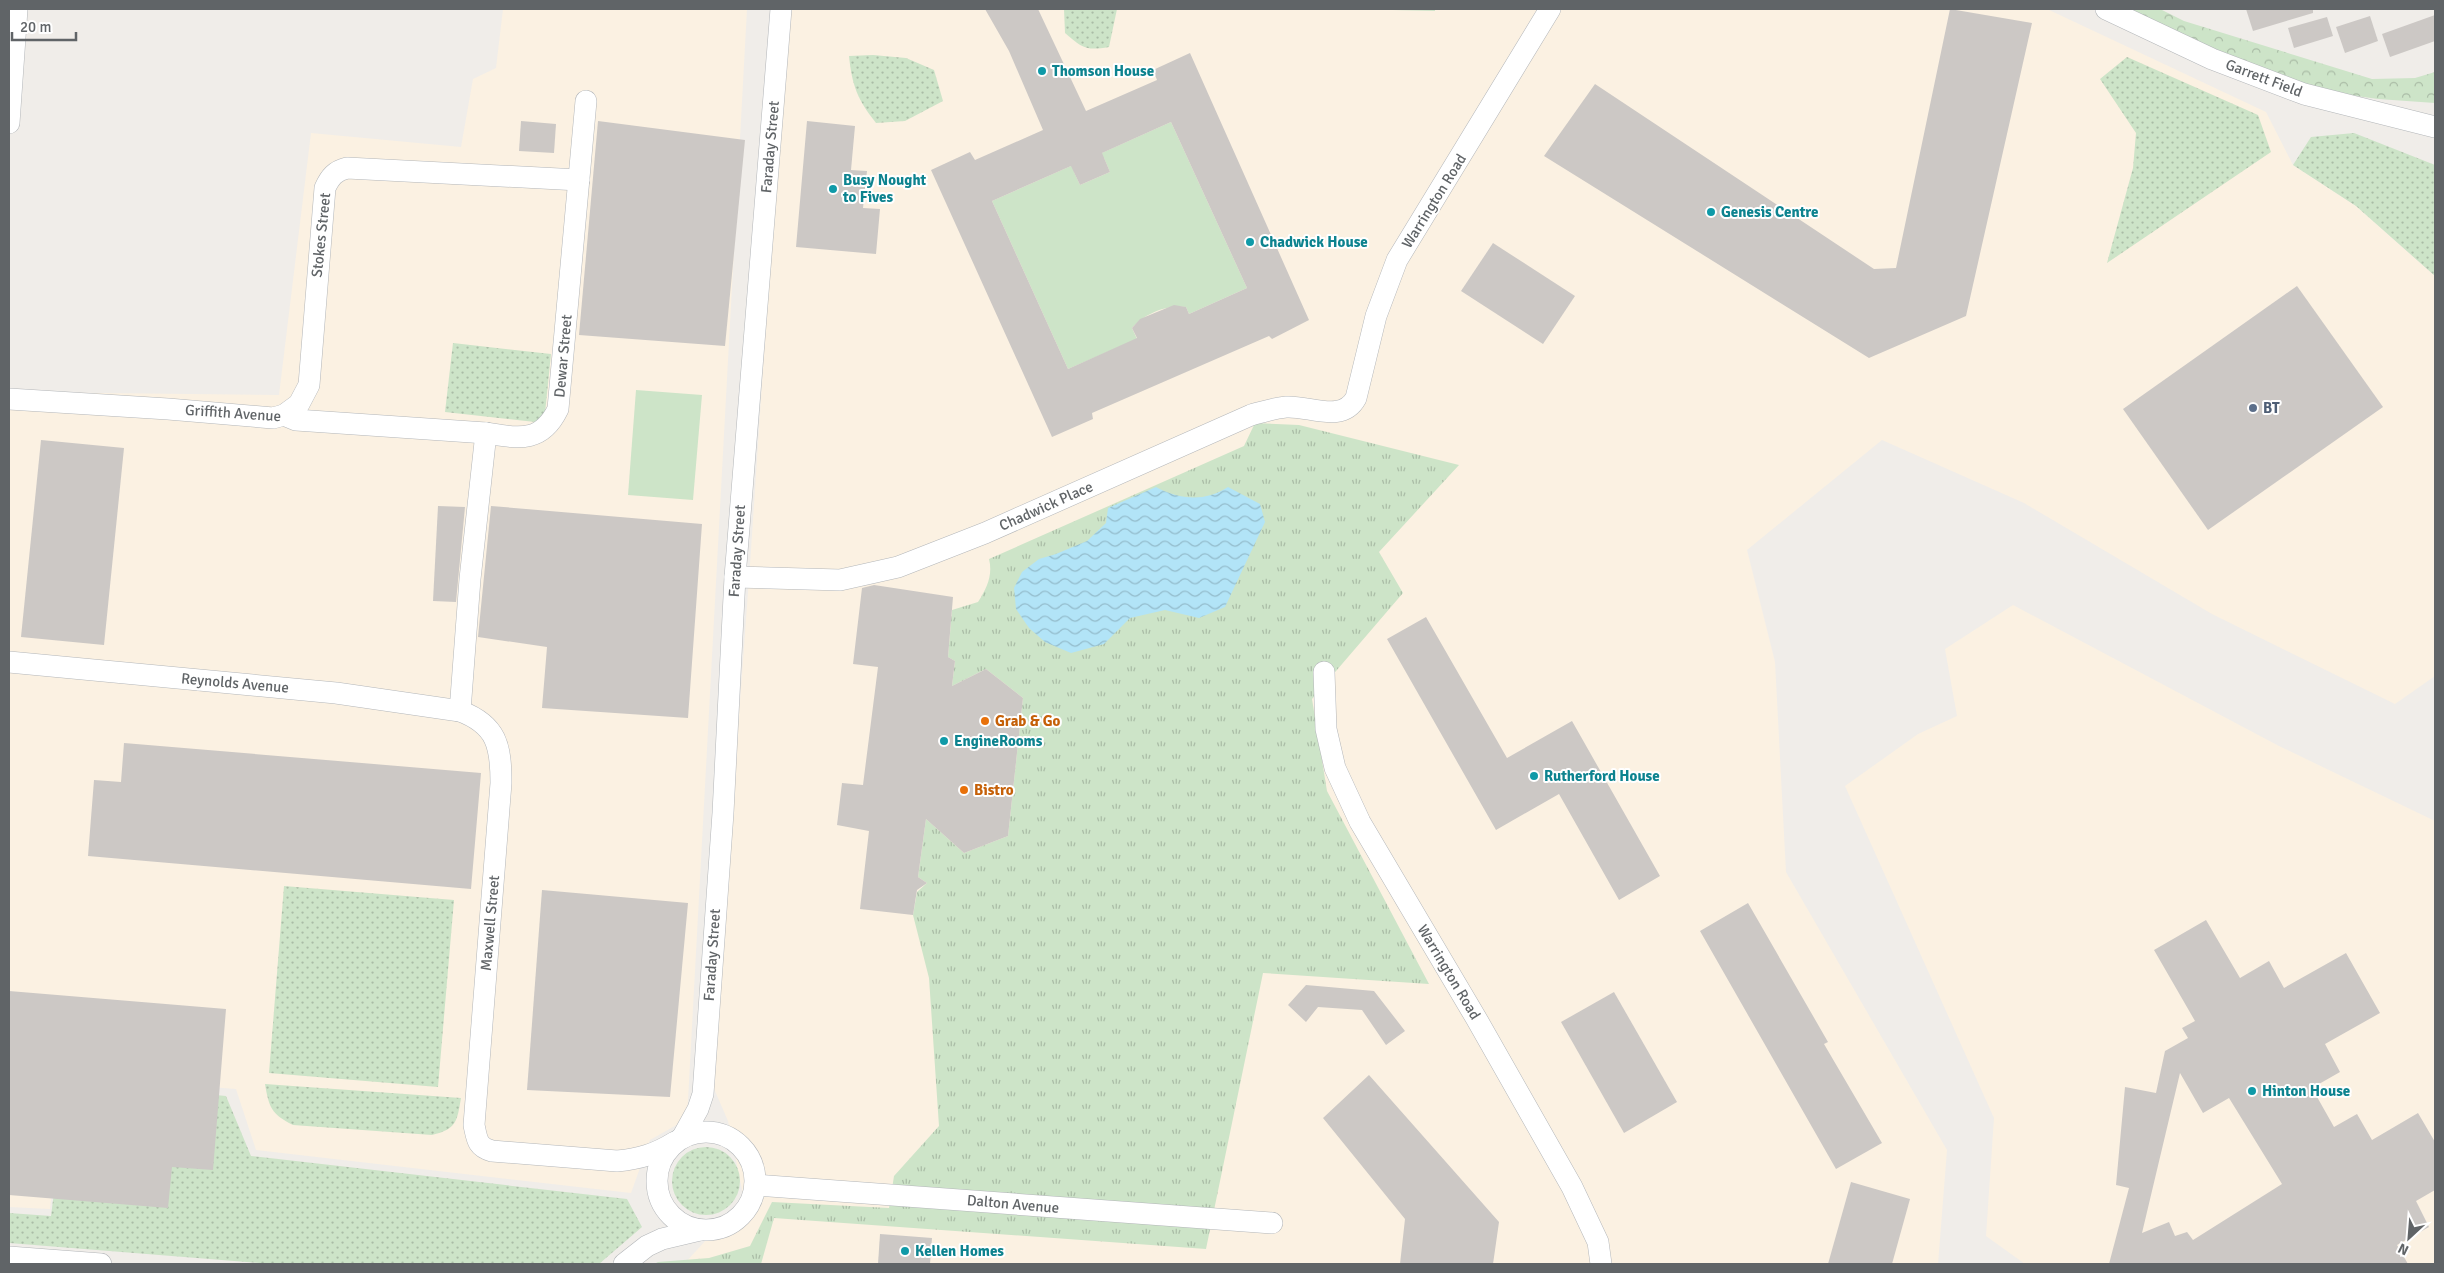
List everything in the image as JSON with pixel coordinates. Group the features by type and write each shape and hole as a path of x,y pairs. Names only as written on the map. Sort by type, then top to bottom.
{"street":[{"path":"9,123 17,9"},
{"name":"Faraday Street","path":"678,1140 698,1109 703,1094 723,812 735,577 781,9"},
{"name":"Warrington Road","path":"1348,408 1356,398 1376,316 1398,260 1550,9"},
{"name":"Garrett Field","path":"2106,9 2212,59 2304,94 2433,125"},
{"name":"Dewar Street","path":"486,433 514,437 533,436 548,425 558,409 586,101"},
{"name":"Stokes Street","path":"284,416 299,404 308,385 325,188 330,178 338,171 347,168 579,180"},
{"name":"Griffith Avenue","path":"9,399 273,418 284,416 296,420 486,433"},
{"name":"Chadwick Place","path":"735,577 840,580 898,567 985,533 1251,415 1287,406 1332,412 1348,408"},
{"path":"460,711 470,579 486,433"},
{"name":"Reynolds Avenue","path":"9,662 336,693 460,711"},
{"name":"Warrington Road","path":"1324,672 1326,729 1335,768 1360,822 1476,1018 1572,1187 1598,1242 1601,1264"},
{"name":"Maxwell Street","path":"460,711 473,716 492,733 502,758 474,1125 477,1143 492,1151 617,1161 656,1154 678,1140"},
{"name":"Faraday Street","path":"703,1094 717,1124 728,1137"},
{"path":"624,1264 647,1246 682,1233 713,1230 726,1226 737,1219 752,1198 755,1185 754,1170 740,1145 728,1137 705,1132 678,1140 665,1153 659,1165 656,1179 658,1195 654,1230 647,1246"},
{"name":"Maxwell Street","path":"617,1161 645,1179 658,1195"},
{"name":"Dalton Avenue","path":"755,1185 1272,1223"},
{"path":"658,1195 665,1209 675,1219 686,1226 700,1230"},
{"path":"9,1258 102,1264"}],"shaded area":[{"path":"503,9 747,9 687,1119 650,1140 631,1193 256,1150 236,1089 65,1076 50,1209 9,1207 9,392 279,395 311,133 461,147 473,79 496,68"},
{"path":"790,9 2047,9 2266,112 2293,165 2356,206 2435,276 2435,676 2395,704 2212,614 2024,503 1882,440 1747,550 1775,662 1786,872 1947,1150 1938,1264 684,1264 744,1199 728,1121 712,1084 750,565 778,142"},
{"path":"2013,605 2279,746 2435,821 2435,1264 2025,1264 1986,1236 1994,1118 1845,786 1918,734 1957,716 1945,649"}],"green space":[{"path":"1064,9 1117,9 1109,47 1095,49 1085,47 1065,33"},
{"path":"1350,9 1435,9 1435,11"},
{"path":"2115,9 2160,9 2184,21 2372,79 2415,78 2435,72 2435,103 2378,99 2306,89"},
{"path":"873,55 906,58 934,70 943,101 905,121 876,123 856,91 849,56"},
{"path":"2127,57 2258,115 2271,152 2107,263 2133,168 2136,133 2100,79"},
{"path":"1171,122 1247,288 1189,314 1186,307 1179,306 1149,314 1132,328 1137,339 1068,369 992,201 1089,158 1074,172 1080,185 1110,172 1104,158 1095,156"},
{"path":"2354,133 2435,165 2435,276 2356,206 2293,165 2311,137"},
{"path":"453,343 551,354 544,423 445,412"},
{"path":"636,390 702,395 693,500 628,495"},
{"path":"1255,423 1299,425 1459,465 1379,552 1403,593 1312,699 1327,791 1429,984 1263,973 1206,1249 774,1218 761,1264 654,1264 658,1262 709,1258 750,1246 772,1202 889,1208 894,1176 939,1126 929,978 913,915 917,892 927,883 918,877 926,819 964,853 1008,836 1023,698 986,669 952,686 955,661 948,657 952,610 978,602 988,581 989,559 1244,446"},
{"path":"284,886 454,900 438,1087 269,1073"},
{"path":"68,1081 226,1096 251,1156 627,1199 642,1227 599,1264 272,1264 9,1243 9,1213 51,1216"},
{"path":"265,1084 461,1098 457,1118 451,1127 432,1135 293,1125 280,1117 272,1109"},
{"path":"706,1147 719,1150 730,1157 737,1168 740,1181 737,1194 730,1205 719,1212 706,1215 693,1212 682,1205 675,1194 672,1181 675,1168 682,1157 693,1150"}],"water":[{"path":"1156,487 1174,495 1192,498 1210,495 1228,487 1260,504 1265,522 1225,607 1199,618 1165,610 1130,618 1104,644 1071,653 1045,642 1029,628 1016,609 1014,588 1022,572 1039,559 1087,541 1106,523 1108,508"}],"building":[{"name":"Chadwick House","path":"985,9 1038,9 1086,111 1157,80 1153,70 1190,53 1309,320 1272,339 1269,336 1092,413 1093,419 1052,437 931,170 970,152 975,160 1043,130 1009,51","holes":["1171,122 1247,288 1189,314 1186,307 1174,305 1140,319 1132,328 1137,338 1068,369 992,201 1071,166 1080,185 1110,172 1102,153"]},
{"name":"Genesis Centre","path":"1950,9 2032,23 1966,316 1869,358 1544,156 1595,84 1874,269 1896,268"},
{"path":"2246,9 2313,9 2313,13 2253,31"},
{"path":"2435,15 2435,41 2390,57 2382,34"},
{"path":"2370,16 2378,41 2345,53 2336,27"},
{"path":"2327,17 2333,36 2294,48 2288,28"},
{"path":"521,121 556,124 554,153 519,151"},
{"path":"598,121 745,140 725,346 579,335"},
{"name":"Busy Nought to Fives","path":"807,121 855,126 851,170 867,171 863,208 880,209 876,254 796,247"},
{"path":"1493,243 1575,296 1543,344 1461,291"},
{"name":"BT","path":"2297,286 2383,407 2208,530 2123,409"},
{"path":"41,440 124,448 104,645 21,637"},
{"path":"438,506 465,507 456,602 433,601"},
{"path":"491,506 702,524 688,718 542,708 547,647 478,637"},
{"name":"EngineRooms","path":"874,585 953,597 948,657 955,661 952,686 986,669 1023,698 1008,836 964,853 926,819 918,877 927,883 917,890 913,915 860,909 869,831 837,825 842,783 863,785 878,667 853,664 862,588"},
{"name":"Rutherford House","path":"1426,617 1507,758 1572,721 1660,876 1619,900 1559,794 1496,830 1387,639"},
{"path":"124,743 481,773 471,889 88,856 94,780 121,782"},
{"path":"542,890 688,903 670,1097 527,1090"},
{"path":"1748,903 1828,1042 1824,1044 1882,1143 1836,1169 1700,931"},
{"name":"Hinton House","path":"2206,920 2240,978 2269,961 2284,988 2346,953 2380,1013 2325,1044 2340,1072 2312,1088 2334,1127 2357,1114 2372,1140 2418,1113 2435,1142 2435,1190 2416,1201 2429,1227 2397,1245 2408,1264 2109,1264 2129,1188 2116,1185 2125,1087 2156,1093 2165,1051 2188,1038 2182,1028 2195,1021 2154,950","holes":["2180,1073 2203,1113 2229,1098 2282,1184 2193,1240 2187,1232 2175,1236 2169,1222 2142,1233"]},
{"path":"1306,985 1374,991 1405,1031 1386,1045 1362,1010 1318,1007 1306,1022 1288,1005"},
{"path":"9,991 226,1009 213,1170 172,1167 168,1208 9,1195"},
{"path":"1614,992 1677,1102 1624,1133 1561,1022"},
{"path":"1369,1075 1499,1222 1493,1264 1400,1264 1405,1219 1323,1118"},
{"path":"1851,1182 1910,1199 1892,1264 1828,1264"},
{"name":"Kellen Homes","path":"880,1234 932,1238 930,1264 878,1264"}],"place":[{"name":"Thomson House","path":"1042,71"},
{"name":"Busy Nought to Fives","path":"833,189"},
{"name":"Genesis Centre","path":"1711,212"},
{"name":"Chadwick House","path":"1250,242"},
{"name":"BT","path":"2253,408"},
{"name":"Grab & Go","path":"985,721"},
{"name":"EngineRooms","path":"944,741"},
{"name":"Rutherford House","path":"1534,776"},
{"name":"Bistro","path":"964,790"},
{"name":"Hinton House","path":"2252,1091"},
{"name":"Kellen Homes","path":"905,1251"}]}
